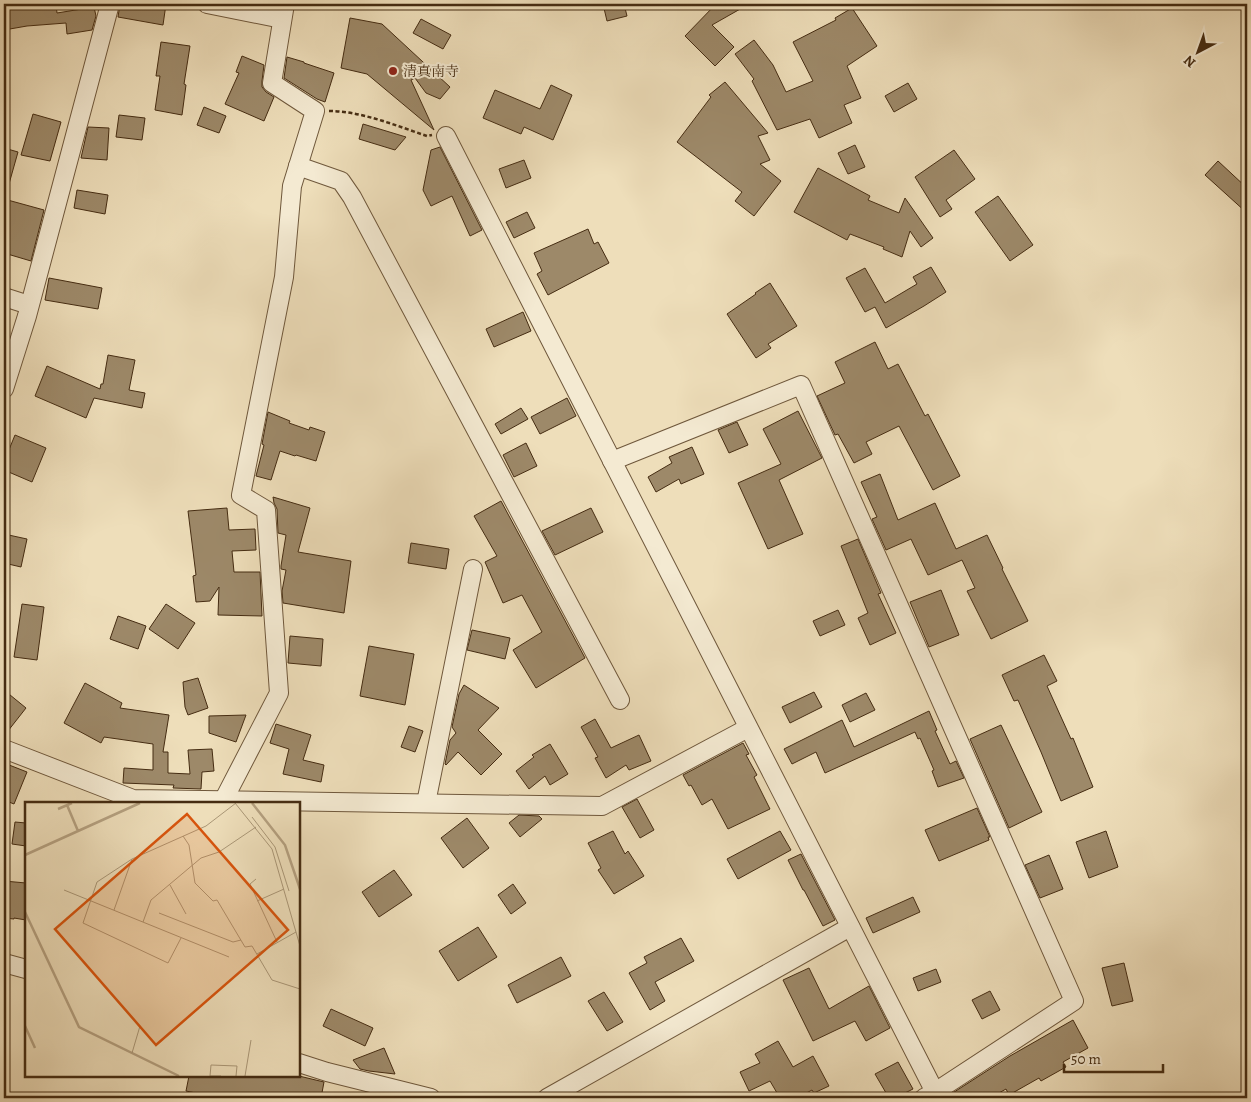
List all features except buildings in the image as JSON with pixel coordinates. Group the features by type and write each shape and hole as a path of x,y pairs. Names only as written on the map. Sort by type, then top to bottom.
{"street":[{"path":"4,389 29,306 110,4"},
{"path":"4,749 134,799 222,802 279,693 266,510 241,495 284,278 292,186 315,111 272,82 284,12 207,4"},
{"path":"446,136 850,927 932,1096 1074,1001 801,385 612,461"},
{"path":"298,166 341,181 352,196 620,700"},
{"path":"4,297 29,306"},
{"path":"426,803 473,569"},
{"path":"300,802 602,806 748,728"},
{"path":"547,1098 850,927"},
{"path":"4,963 25,969"},
{"path":"300,1063 431,1098"}],"path":[{"path":"315,111 338,111 427,136 439,133 446,136"}],"place":[{"name":"清真南寺","path":"393,71"}]}
